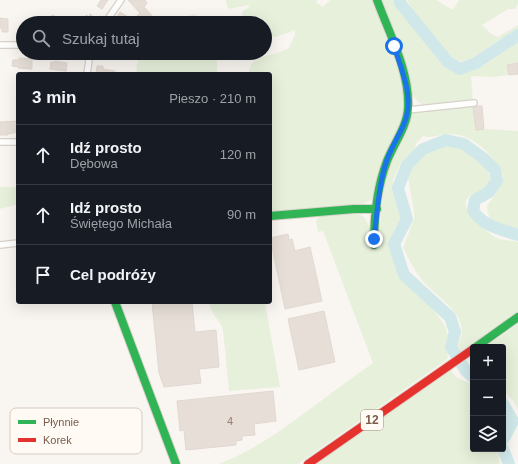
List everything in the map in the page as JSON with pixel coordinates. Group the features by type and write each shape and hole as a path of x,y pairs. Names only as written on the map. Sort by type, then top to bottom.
{"street":[{"path":"110,16 121,0"},
{"path":"374,245 377,209 382,177 389,155 404,124 408,110 408,91 377,0"},
{"path":"0,45 16,45"},
{"path":"87,72 89,60"},
{"path":"408,110 474,103"},
{"path":"0,142 16,142"},
{"path":"272,216 354,209 377,209"},
{"path":"0,245 16,243"},
{"path":"115,304 176,464"},
{"path":"480,344 518,317"},
{"name":"12","path":"308,464 470,351"}],"green space":[{"path":"226,0 317,0 316,2 323,7 330,0 374,0 403,84 405,98 403,117 385,156 374,195 371,200 361,205 272,212 272,72 249,72 251,65 257,60 272,60 272,54 289,48 295,35 295,30 276,37 272,36 272,16 242,16 244,10 250,7 248,5 228,9"},
{"path":"380,0 397,0 406,18 451,71 463,73 484,65 518,39 518,64 507,65 509,75 493,77 471,76 473,101 439,105 422,104 417,101 411,93"},
{"path":"407,0 436,0 453,10 459,0 518,0 518,4 515,9 508,9 482,25 490,33 498,37 518,25 518,29 470,60 459,61 452,57 438,43"},
{"path":"139,60 217,60 217,72 136,72"},
{"path":"473,105 476,130 485,129 518,131 518,230 497,224 490,217 487,206 500,187 503,176 494,160 488,153 474,141 466,137 448,134 430,137 423,136 417,142 414,150 402,161 393,180 395,198 402,213 400,221 394,230 390,244 392,256 398,271 408,284 428,302 445,326 448,336 446,342 448,357 446,360 298,464 219,464 242,454 275,434 373,363 323,231 318,232 316,221 320,215 355,213 361,215 365,218 370,228 371,244 378,246 387,170 413,114 420,111"},
{"path":"441,146 457,146 476,157 485,167 490,177 489,185 485,189 471,195 467,199 466,208 472,217 493,236 502,240 518,242 518,313 473,344 470,344 470,346 461,352 458,346 462,331 457,316 452,309 422,280 403,248 414,219 408,177 412,166 420,157"},
{"path":"0,186 16,187 16,205 0,209"},
{"path":"210,304 265,304 280,387 229,391 223,329"},
{"path":"518,324 518,409 513,400 506,393 506,344 489,344"},
{"path":"451,370 456,377 470,384 470,452 498,452 500,464 315,464"}],"building":[{"path":"101,0 108,0 102,9 97,6"},
{"path":"128,0 145,0 147,3 144,7 152,16 137,16 140,13"},
{"path":"120,12 126,16 117,16"},
{"path":"0,18 8,19 8,32 2,32 2,28 0,28"},
{"path":"13,60 32,60 32,69 12,66"},
{"path":"55,61 67,63 66,71 50,69 51,62"},
{"path":"518,63 518,74 509,75 507,65"},
{"path":"97,66 103,66 103,69 115,71 115,72 96,72"},
{"path":"482,106 484,129 476,130 473,107"},
{"path":"16,121 16,132 8,135 0,135 0,122"},
{"path":"288,234 289,240 292,239 295,251 310,247 322,301 285,309 272,247 272,238"},
{"path":"152,304 192,304 195,332 216,330 219,367 199,369 201,383 164,387 159,373"},
{"path":"324,311 335,362 299,370 288,319"},
{"path":"273,391 276,421 254,424 255,435 242,436 242,440 236,441 236,445 186,450 184,430 180,431 177,401"}],"waterway":[{"path":"400,0 400,3 448,62 460,69 476,63 518,35"},
{"path":"470,374 466,371 451,347 455,332 450,317 404,275 394,244 407,219 398,188 407,165 423,149 446,140 464,144 483,158 495,170 497,181 489,192 475,200 473,210 481,220 499,229 518,235"},
{"path":"506,409 513,421 506,434"},
{"path":"504,452 509,464"}],"traffic: fast":[{"path":"374,245 375,213 378,192 387,161 400,135 408,108 406,81 398,53 377,0"},
{"path":"272,216 354,209 377,209"},
{"path":"116,304 176,464"},
{"path":"480,344 518,317"}],"traffic: jam":[{"path":"308,464 470,351"}],"route":[{"path":"374,239 382,177 387,160 406,121 409,104 406,83 394,46"}]}
